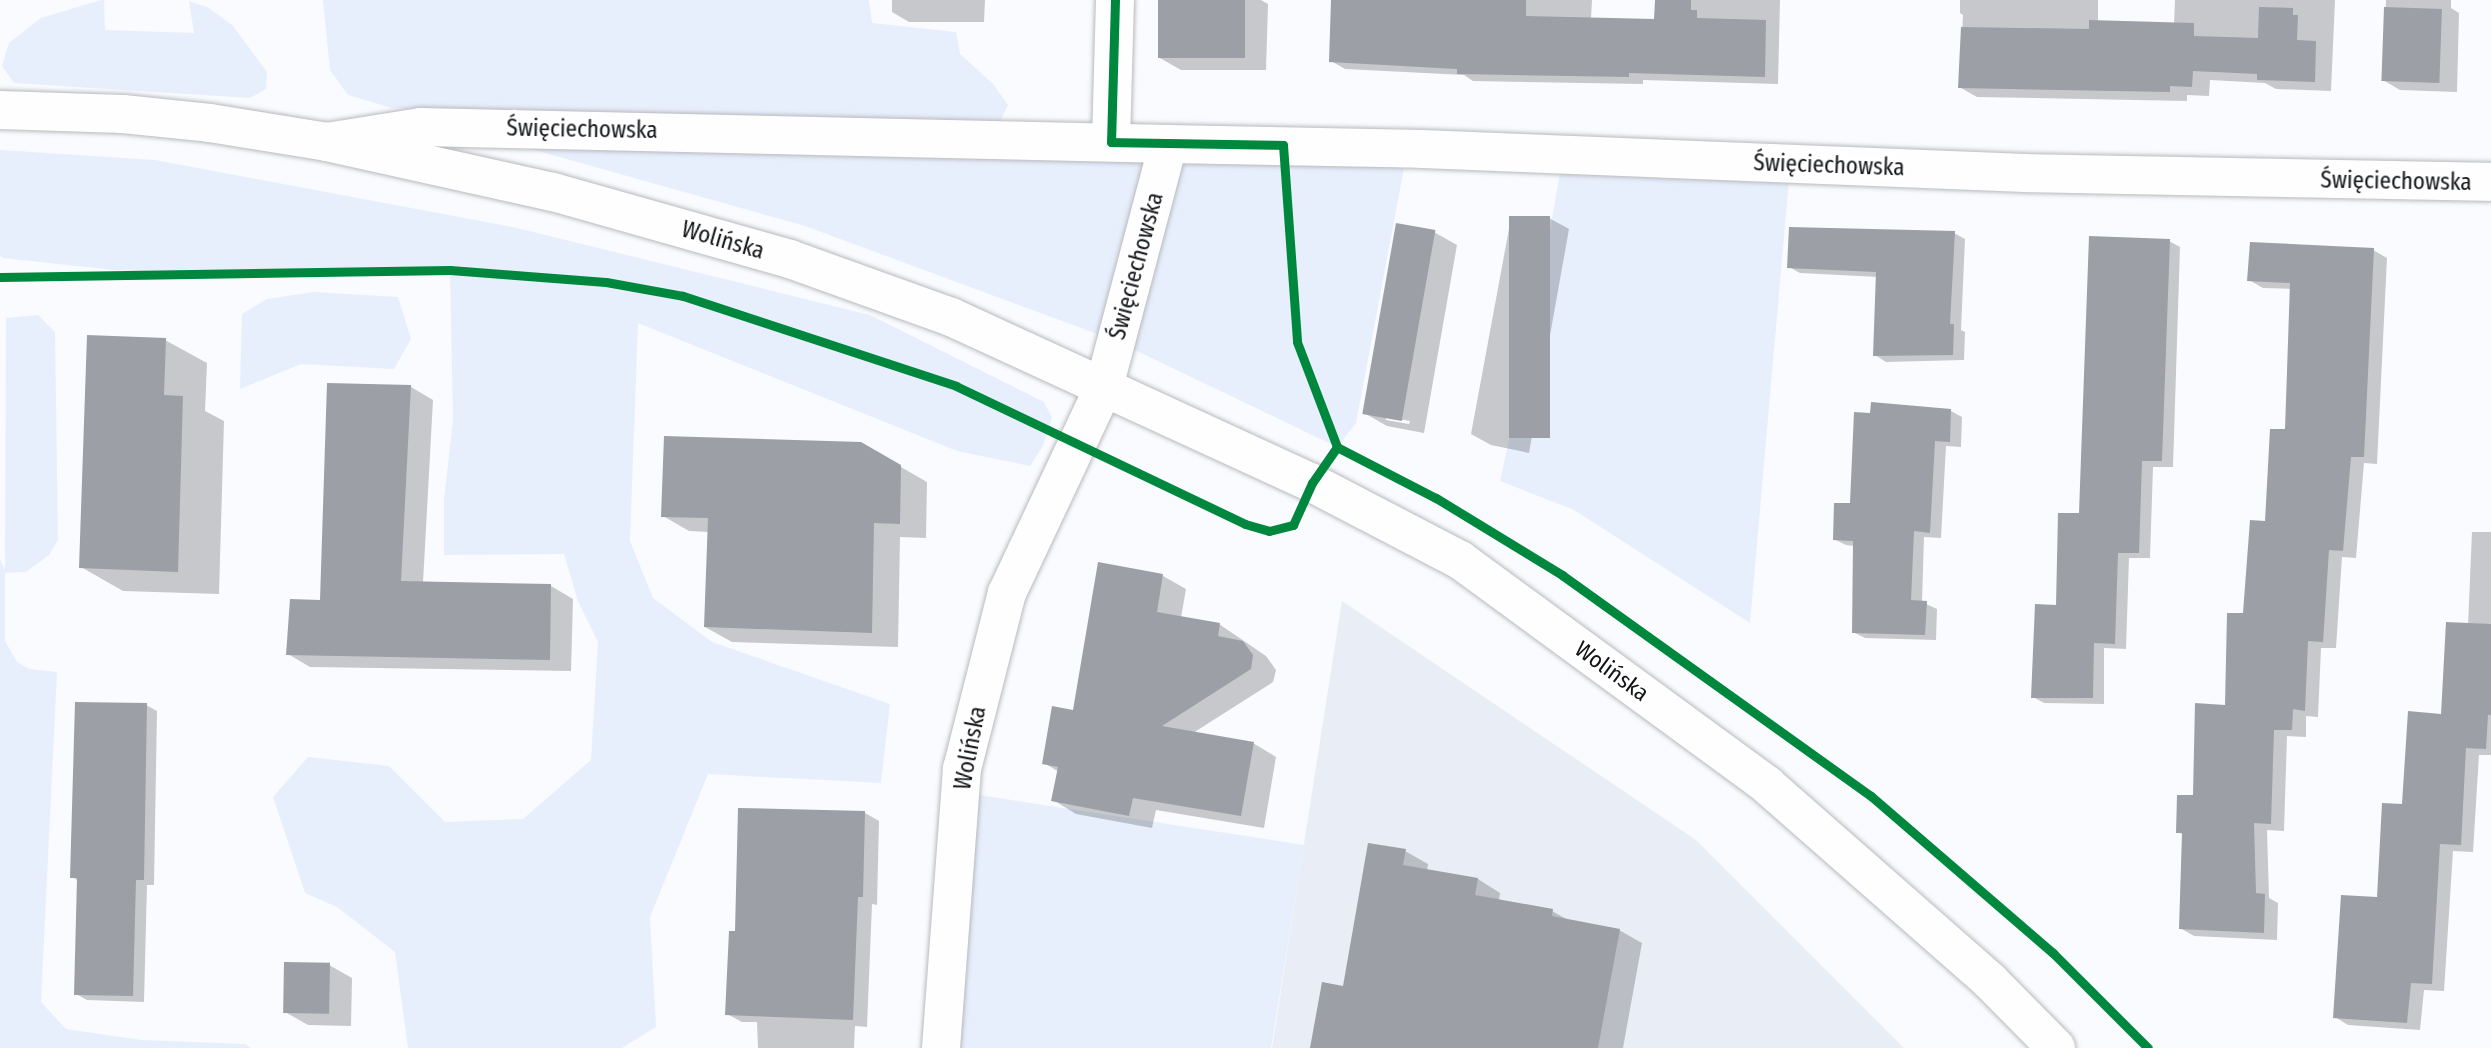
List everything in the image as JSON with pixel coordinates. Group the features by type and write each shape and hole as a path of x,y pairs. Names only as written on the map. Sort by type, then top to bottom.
{"street":[{"path":"1111,142 1115,0"},
{"name":"Święciechowska","path":"0,110 123,114 210,123 327,142 421,127 1422,149 2026,173 2491,183"},
{"name":"Wolińska","path":"327,142 553,192 790,259 951,317 1312,483 1460,560 1767,785 1990,981 2056,1048"},
{"name":"Święciechowska","path":"1104,387 1168,144"},
{"name":"Wolińska","path":"941,1048 962,769 1007,593 1104,387"}],"shaded area":[{"path":"104,0 105,30 194,33 189,1 209,8 232,25 267,72 266,89 250,98 14,83 2,66 9,43 41,18"},
{"path":"323,0 869,0 872,23 956,32 960,54 993,84 1008,105 998,126 392,108 348,95 330,70"},
{"path":"499,140 789,146 1404,168 1356,423 1337,447 1116,341 805,226"},
{"path":"0,150 155,160 513,227 870,315 1044,402 1052,418 1043,446 1030,466 957,451 638,323 630,541 653,598 712,642 890,704 881,783 708,774 650,917 656,1027 622,1048 408,1048 395,952 337,907 305,893 273,797 308,757 389,766 445,822 523,819 591,760 598,642 578,601 564,554 444,555 444,500 453,420 450,270 232,274 114,270 3,258 0,256"},
{"path":"1560,173 1789,180 1750,623 1574,510 1500,481 1525,369"},
{"path":"314,292 398,297 411,339 394,369 301,364 240,389 242,314 267,299"},
{"path":"38,315 55,332 58,540 49,555 26,572 5,573 5,641 17,662 29,669 57,672 41,1002 66,1029 141,1040 245,1044 251,1048 0,1048 0,559 5,570 6,318"},
{"path":"1342,601 1696,840 1904,1048 1272,1048"},
{"path":"960,792 1304,845 1271,1048 941,1048"}],"building":[{"path":"1158,0 1245,0 1245,58 1158,58"},
{"path":"1331,0 1526,0 1526,16 1654,19 1655,0 1691,0 1691,10 1697,10 1697,18 1766,20 1765,77 1629,73 1629,77 1457,74 1457,69 1329,62"},
{"path":"2259,7 2293,8 2293,15 2298,15 2297,40 2316,41 2315,82 2257,80 2257,74 2193,71 2192,87 2170,86 2170,92 1958,88 1961,27 2089,29 2089,20 2194,23 2194,36 2258,38"},
{"path":"2384,7 2442,9 2439,83 2381,81"},
{"path":"1509,216 1550,216 1550,438 1509,438"},
{"path":"1396,223 1435,230 1402,421 1362,414"},
{"path":"1789,227 1955,231 1950,324 1954,324 1953,355 1873,356 1876,272 1787,268"},
{"path":"2089,236 2170,239 2162,461 2142,461 2139,553 2118,553 2115,644 2094,643 2093,698 2031,698 2035,604 2056,605 2058,513 2079,513"},
{"path":"2250,242 2374,248 2364,457 2351,457 2343,551 2329,550 2323,642 2308,641 2305,711 2293,709 2292,730 2274,730 2271,824 2254,823 2256,893 2265,894 2264,933 2179,929 2182,833 2176,833 2177,795 2193,795 2195,703 2225,705 2227,613 2243,613 2250,520 2265,521 2270,429 2285,429 2290,283 2247,281"},
{"path":"87,335 166,338 164,395 183,396 178,572 79,568"},
{"path":"327,383 411,385 401,581 551,584 550,660 286,655 290,599 320,600"},
{"path":"1871,402 1951,409 1950,442 1935,441 1930,533 1914,531 1911,600 1927,601 1925,635 1852,633 1853,541 1833,540 1834,503 1850,503 1854,412 1870,413"},
{"path":"664,436 861,442 901,465 900,524 874,523 872,633 704,627 708,518 661,517"},
{"path":"1098,562 1163,574 1157,612 1220,623 1218,636 1243,641 1253,655 1251,669 1162,726 1254,742 1241,816 1133,798 1129,816 1051,801 1058,767 1042,764 1052,706 1073,710"},
{"path":"2446,622 2491,624 2491,715 2488,715 2486,749 2466,748 2461,845 2440,844 2432,984 2411,983 2407,1023 2333,1018 2341,895 2377,897 2382,803 2402,804 2408,711 2441,714"},
{"path":"75,702 147,703 144,880 136,880 133,996 74,995 77,878 70,878"},
{"path":"738,808 865,811 863,897 858,897 853,1020 725,1015 729,931 735,931"},
{"path":"1368,843 1406,849 1403,865 1478,878 1475,895 1553,909 1552,916 1620,929 1598,1048 1310,1048 1322,982 1343,986"},
{"path":"284,962 330,963 329,1014 283,1013"}],"cycle path":[{"path":"1115,0 1111,142 1283,145 1297,342 1337,447 1436,498 1562,575 1871,796 2053,953 2148,1048"},
{"path":"0,277 450,270 606,282 683,296 956,386 1245,524 1269,531 1293,525 1312,483 1337,447"}]}
